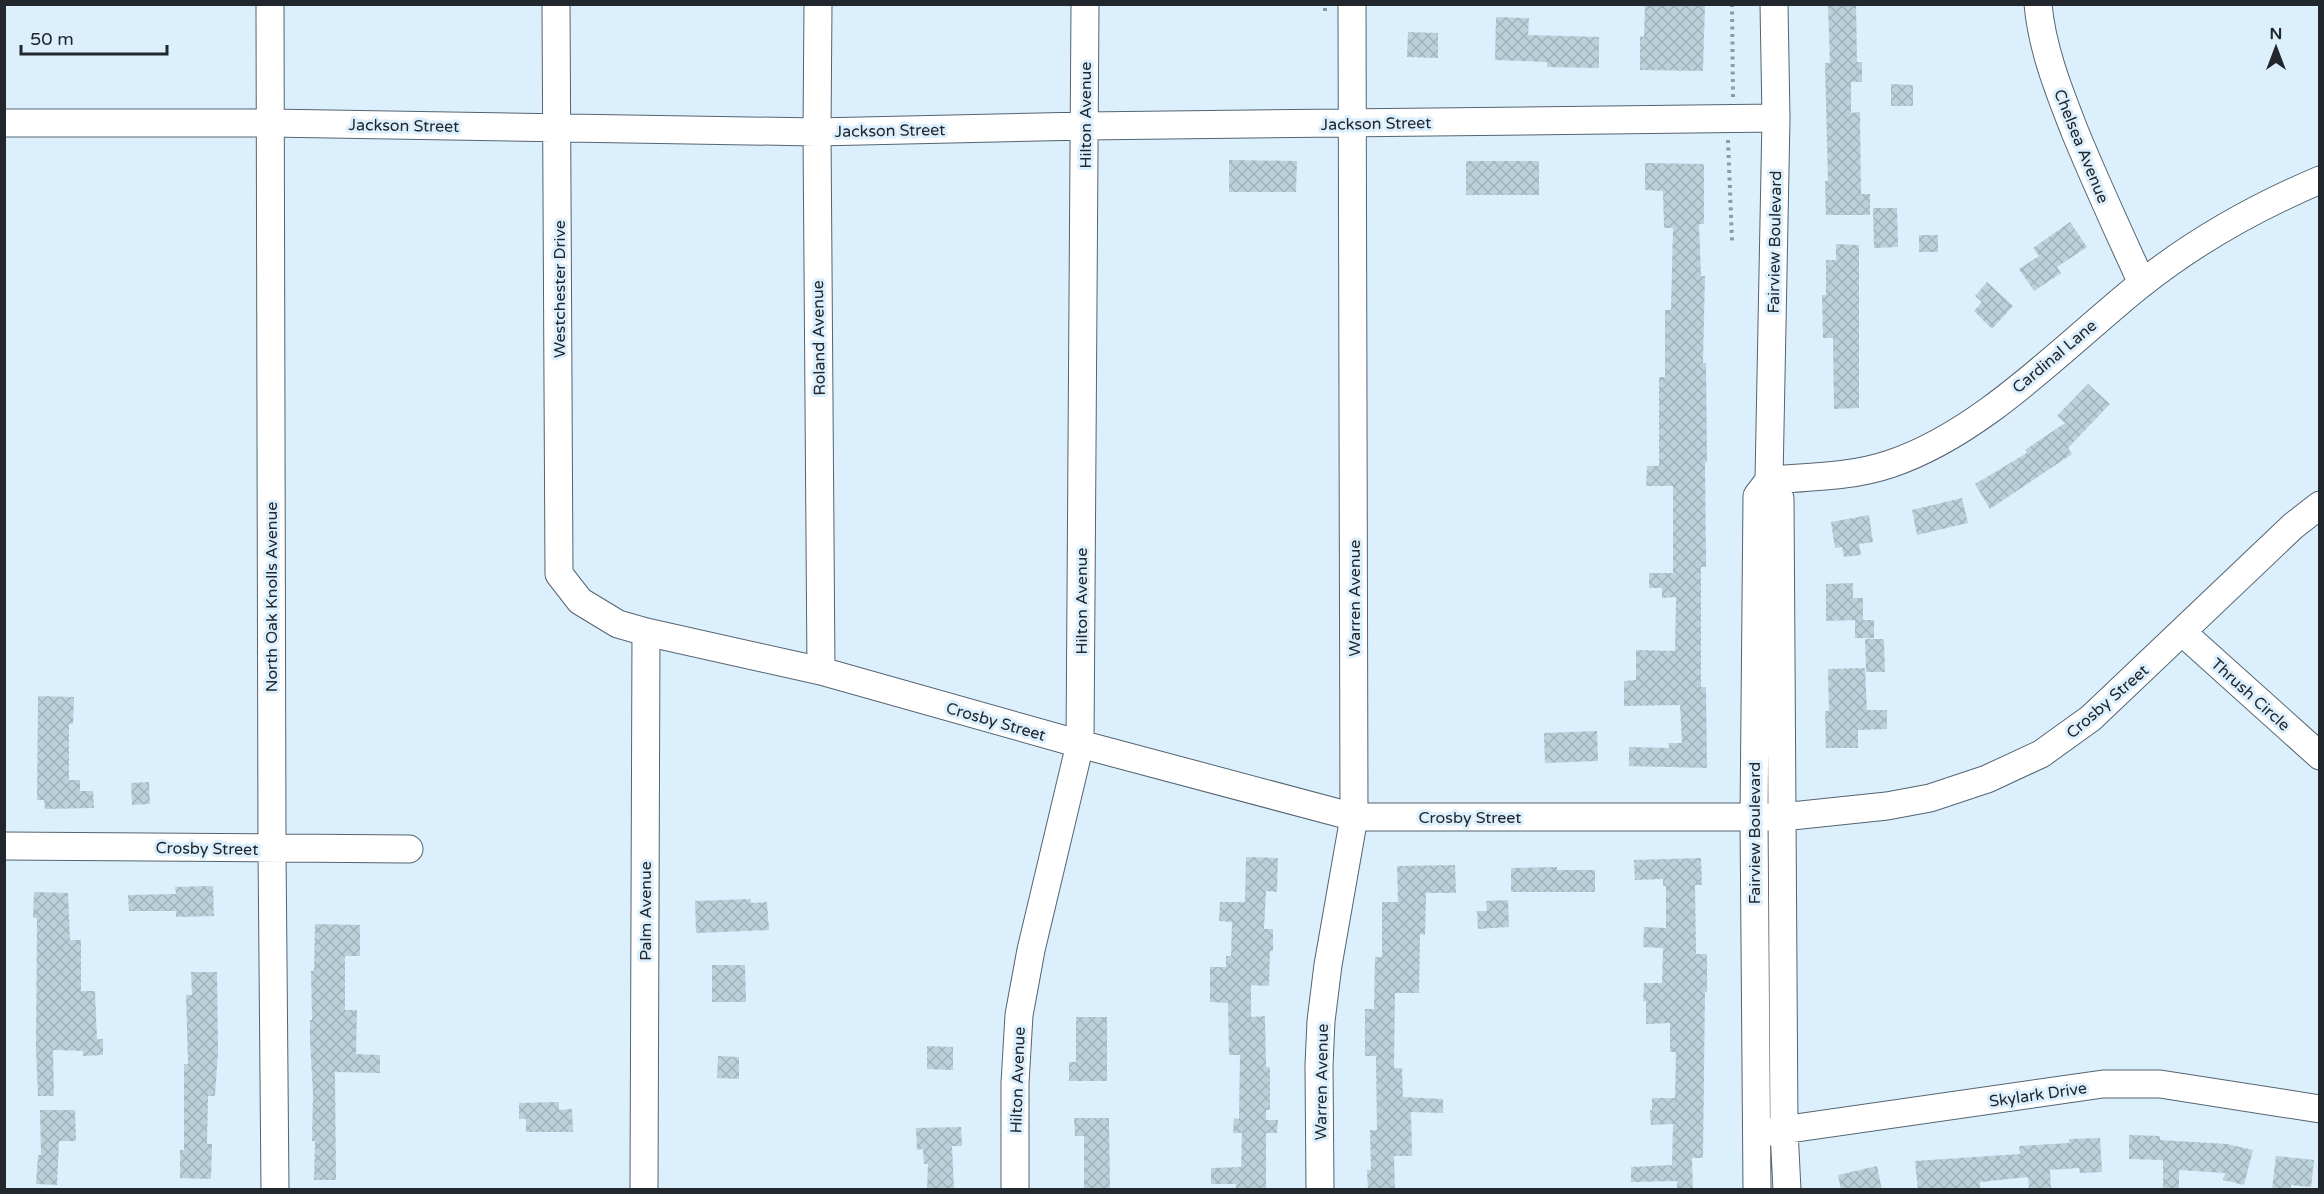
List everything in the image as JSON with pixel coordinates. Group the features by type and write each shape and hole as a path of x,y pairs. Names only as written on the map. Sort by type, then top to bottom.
{"street":[{"name":"North Oak Knolls Avenue","path":"270,4 275,1190"},
{"name":"Westchester Drive","path":"556,4 559,574"},
{"name":"Roland Avenue","path":"818,4 821,672"},
{"name":"Hilton Avenue","path":"1016,1190 1015,1071 1019,1015 1031,950 1080,744 1085,4"},
{"name":"Warren Avenue","path":"1320,1190 1321,1021 1328,965 1354,817 1352,4"},
{"name":"Fairview Boulevard","path":"1774,4 1776,118 1769,480 1780,498 1784,1130 1787,1190"},
{"name":"Chelsea Avenue","path":"2037,4 2045,50 2068,115 2100,193 2142,283"},
{"name":"Jackson Street","path":"4,123 270,123 817,132 1085,126 1776,118"},
{"name":"Cardinal Lane","path":"1769,480 1840,475 1870,470 1893,463 1964,429 1999,403 2142,283 2221,229 2260,207 2319,180"},
{"name":"Fairview Boulevard","path":"1757,1190 1754,818 1758,496 1769,480"},
{"name":"Crosby Street","path":"559,574 580,601 618,624 821,672 1354,817 1782,817 1887,806 1930,798 1987,779 2041,754 2091,718 2293,526 2319,505"},
{"name":"Palm Avenue","path":"644,1190 645,632"},
{"name":"Thrush Circle","path":"2182,632 2319,756"},
{"name":"Crosby Street","path":"4,846 409,849"},
{"name":"Skylark Drive","path":"1756,1134 2103,1084 2160,1084 2319,1109"}],"path":[{"path":"1325,4 1325,11"}],"building":[{"path":"1645,4 1705,4 1703,71 1640,70 1640,36 1644,37"},
{"path":"1828,4 1856,4 1857,62 1862,62 1862,82 1851,82 1851,113 1860,112 1861,194 1870,194 1870,215 1826,215 1825,181 1828,181 1825,63 1830,63"},
{"path":"1496,17 1529,18 1528,35 1599,37 1599,68 1547,67 1547,62 1495,60"},
{"path":"1408,32 1438,33 1438,58 1407,57"},
{"path":"1891,84 1913,85 1913,106 1891,106"},
{"path":"1229,160 1297,161 1296,192 1229,192"},
{"path":"1466,161 1539,161 1539,195 1466,195"},
{"path":"1645,163 1704,164 1704,224 1699,224 1701,276 1705,276 1703,363 1706,363 1707,462 1705,462 1706,567 1701,567 1701,687 1706,687 1707,768 1629,766 1629,747 1669,748 1669,743 1682,743 1680,705 1624,706 1624,681 1636,680 1636,650 1675,651 1676,597 1662,598 1662,588 1649,588 1649,573 1673,573 1673,486 1646,486 1647,466 1659,466 1659,377 1665,377 1665,310 1671,310 1673,228 1664,228 1663,191 1645,190"},
{"path":"1873,208 1897,208 1898,247 1874,248"},
{"path":"2070,222 2087,247 2057,267 2061,273 2034,291 2019,269 2039,256 2033,248"},
{"path":"1919,235 1938,235 1938,252 1919,252"},
{"path":"1836,244 1859,245 1859,408 1834,409 1833,338 1823,338 1822,295 1826,295 1826,260 1836,260"},
{"path":"1987,282 2013,306 1992,329 1974,311 1982,302 1975,296"},
{"path":"2088,384 2110,404 2068,448 2072,454 1990,509 1975,484 2027,453 2025,450 2065,423 2057,416"},
{"path":"1962,498 1968,523 1917,535 1912,510"},
{"path":"1869,515 1873,542 1859,544 1861,555 1844,557 1842,547 1835,548 1831,522"},
{"path":"1853,583 1853,598 1863,598 1863,620 1874,620 1874,638 1855,638 1855,620 1826,621 1826,584"},
{"path":"1865,639 1884,639 1885,672 1866,672"},
{"path":"1865,668 1867,710 1887,710 1887,729 1858,730 1858,748 1826,748 1825,711 1829,711 1828,669"},
{"path":"38,696 74,697 73,724 69,724 69,780 80,780 80,791 93,791 94,808 45,809 44,800 37,800"},
{"path":"1597,731 1598,761 1545,763 1544,733"},
{"path":"149,782 150,804 132,805 131,783"},
{"path":"1246,857 1278,858 1277,892 1266,891 1264,929 1273,929 1269,986 1251,985 1251,1017 1265,1016 1266,1067 1270,1067 1270,1110 1266,1110 1266,1120 1278,1120 1277,1133 1266,1133 1266,1190 1236,1190 1236,1184 1211,1184 1211,1168 1241,1167 1242,1133 1233,1133 1234,1118 1239,1119 1240,1055 1229,1055 1228,1003 1210,1002 1210,967 1226,967 1226,956 1231,956 1232,922 1219,921 1220,902 1245,902"},
{"path":"1701,858 1702,885 1695,885 1696,954 1707,954 1703,1158 1692,1158 1693,1190 1677,1190 1677,1181 1631,1182 1631,1167 1672,1165 1673,1124 1651,1125 1650,1110 1652,1110 1652,1098 1675,1098 1676,1052 1670,1052 1670,1023 1646,1024 1646,1001 1643,1001 1644,983 1662,983 1663,948 1643,947 1644,927 1666,928 1666,886 1663,886 1663,879 1635,880 1634,860"},
{"path":"1455,865 1456,893 1426,893 1425,935 1420,934 1419,993 1395,993 1394,1068 1402,1068 1403,1097 1443,1099 1443,1113 1411,1112 1412,1156 1394,1156 1395,1190 1368,1190 1367,1170 1371,1170 1370,1130 1377,1130 1376,1056 1365,1056 1365,1009 1374,1009 1375,957 1382,957 1382,902 1398,902 1397,866"},
{"path":"1557,867 1557,870 1595,870 1595,892 1511,892 1511,868"},
{"path":"213,886 214,916 176,917 176,911 129,911 128,895 176,894 175,887"},
{"path":"34,892 68,893 70,940 81,940 81,991 95,991 97,1039 103,1039 103,1055 83,1056 83,1051 53,1050 54,1096 38,1096 37,918 33,918"},
{"path":"751,899 751,903 767,902 769,930 696,933 695,901"},
{"path":"1508,900 1509,927 1478,929 1477,911 1487,911 1486,901"},
{"path":"315,924 360,925 360,956 345,956 345,1010 357,1010 356,1054 380,1055 380,1073 335,1072 336,1180 314,1180 315,1141 312,1141 310,1020 312,1020 311,971 314,971"},
{"path":"712,965 745,965 746,1002 712,1002"},
{"path":"191,972 217,972 218,1051 215,1096 208,1096 207,1144 212,1144 211,1179 180,1178 180,1150 184,1150 184,1064 188,1064 186,995 192,995"},
{"path":"1076,1017 1107,1017 1107,1081 1069,1081 1069,1062 1076,1062"},
{"path":"927,1046 953,1047 953,1070 927,1069"},
{"path":"718,1056 739,1057 739,1079 717,1078"},
{"path":"559,1102 559,1110 572,1109 573,1132 526,1132 526,1119 519,1119 519,1103"},
{"path":"40,1110 75,1110 76,1141 59,1141 57,1185 36,1184 38,1155 41,1155"},
{"path":"1074,1118 1109,1118 1110,1190 1084,1190 1084,1136 1075,1136"},
{"path":"961,1127 962,1146 952,1146 954,1190 927,1190 928,1164 924,1164 923,1149 917,1150 916,1128"},
{"path":"2129,1135 2160,1136 2160,1140 2227,1144 2253,1150 2244,1185 2223,1180 2225,1173 2179,1170 2179,1190 2163,1190 2163,1160 2129,1159"},
{"path":"2100,1138 2102,1172 2080,1173 2079,1168 2050,1170 2051,1190 2029,1190 2028,1177 1980,1182 1980,1190 1918,1190 1915,1161 2020,1154 2019,1146 2069,1143 2069,1139"},
{"path":"2276,1156 2314,1160 2311,1187 2291,1185 2291,1190 2272,1190"},
{"path":"1877,1166 1882,1190 1841,1190 1838,1175"}]}
